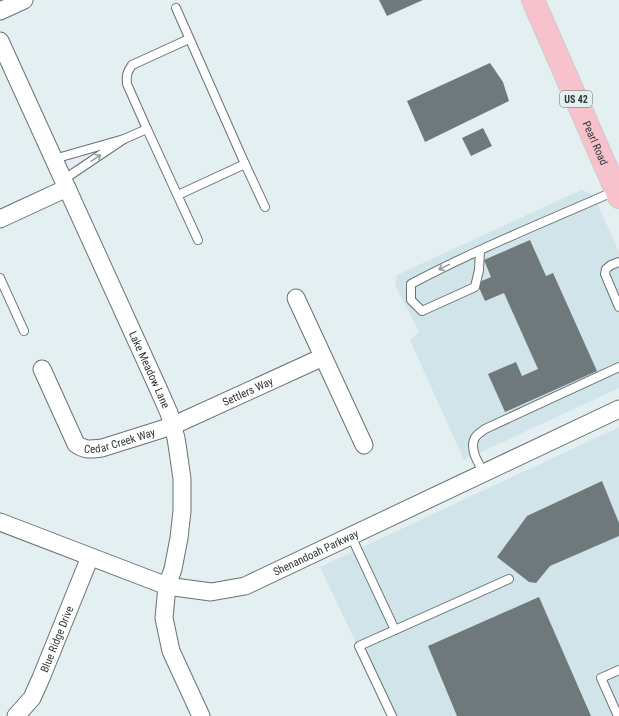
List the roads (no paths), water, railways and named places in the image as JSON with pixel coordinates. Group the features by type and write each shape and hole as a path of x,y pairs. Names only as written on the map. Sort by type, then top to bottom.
{"main road":[{"name":"Pearl Road","path":"533,0 618,194"}],"street":[{"path":"0,11 24,0"},
{"name":"Lake Meadow Lane","path":"0,41 158,388 172,426 182,478 182,511 173,569 167,586 164,618 171,651 201,716"},
{"path":"0,219 65,184"},
{"path":"296,298 364,445"},
{"name":"Settlers Way","path":"172,426 323,357"},
{"name":"Cedar Creek Way","path":"42,369 76,444 83,449 102,448 172,426"},
{"name":"Shenandoah Parkway","path":"0,522 167,586 211,592 245,586 619,409"},
{"name":"Blue Ridge Drive","path":"16,716 32,698 90,557"}],"lane":[{"path":"176,8 265,207"},
{"path":"189,39 132,65 126,77 127,84 198,240"},
{"path":"54,159 124,139 147,129"},
{"path":"65,184 124,139"},
{"path":"178,195 245,164"},
{"path":"480,251 479,270 475,287 422,311 411,300 411,284 443,267 480,251 618,194"},
{"path":"619,262 606,268 605,274 619,307"},
{"path":"0,278 24,331"},
{"path":"484,473 473,450 474,440 478,434 485,429 619,367"},
{"path":"351,536 395,630"},
{"path":"392,716 359,646 509,579"},
{"path":"618,716 601,678 619,670"}]}
